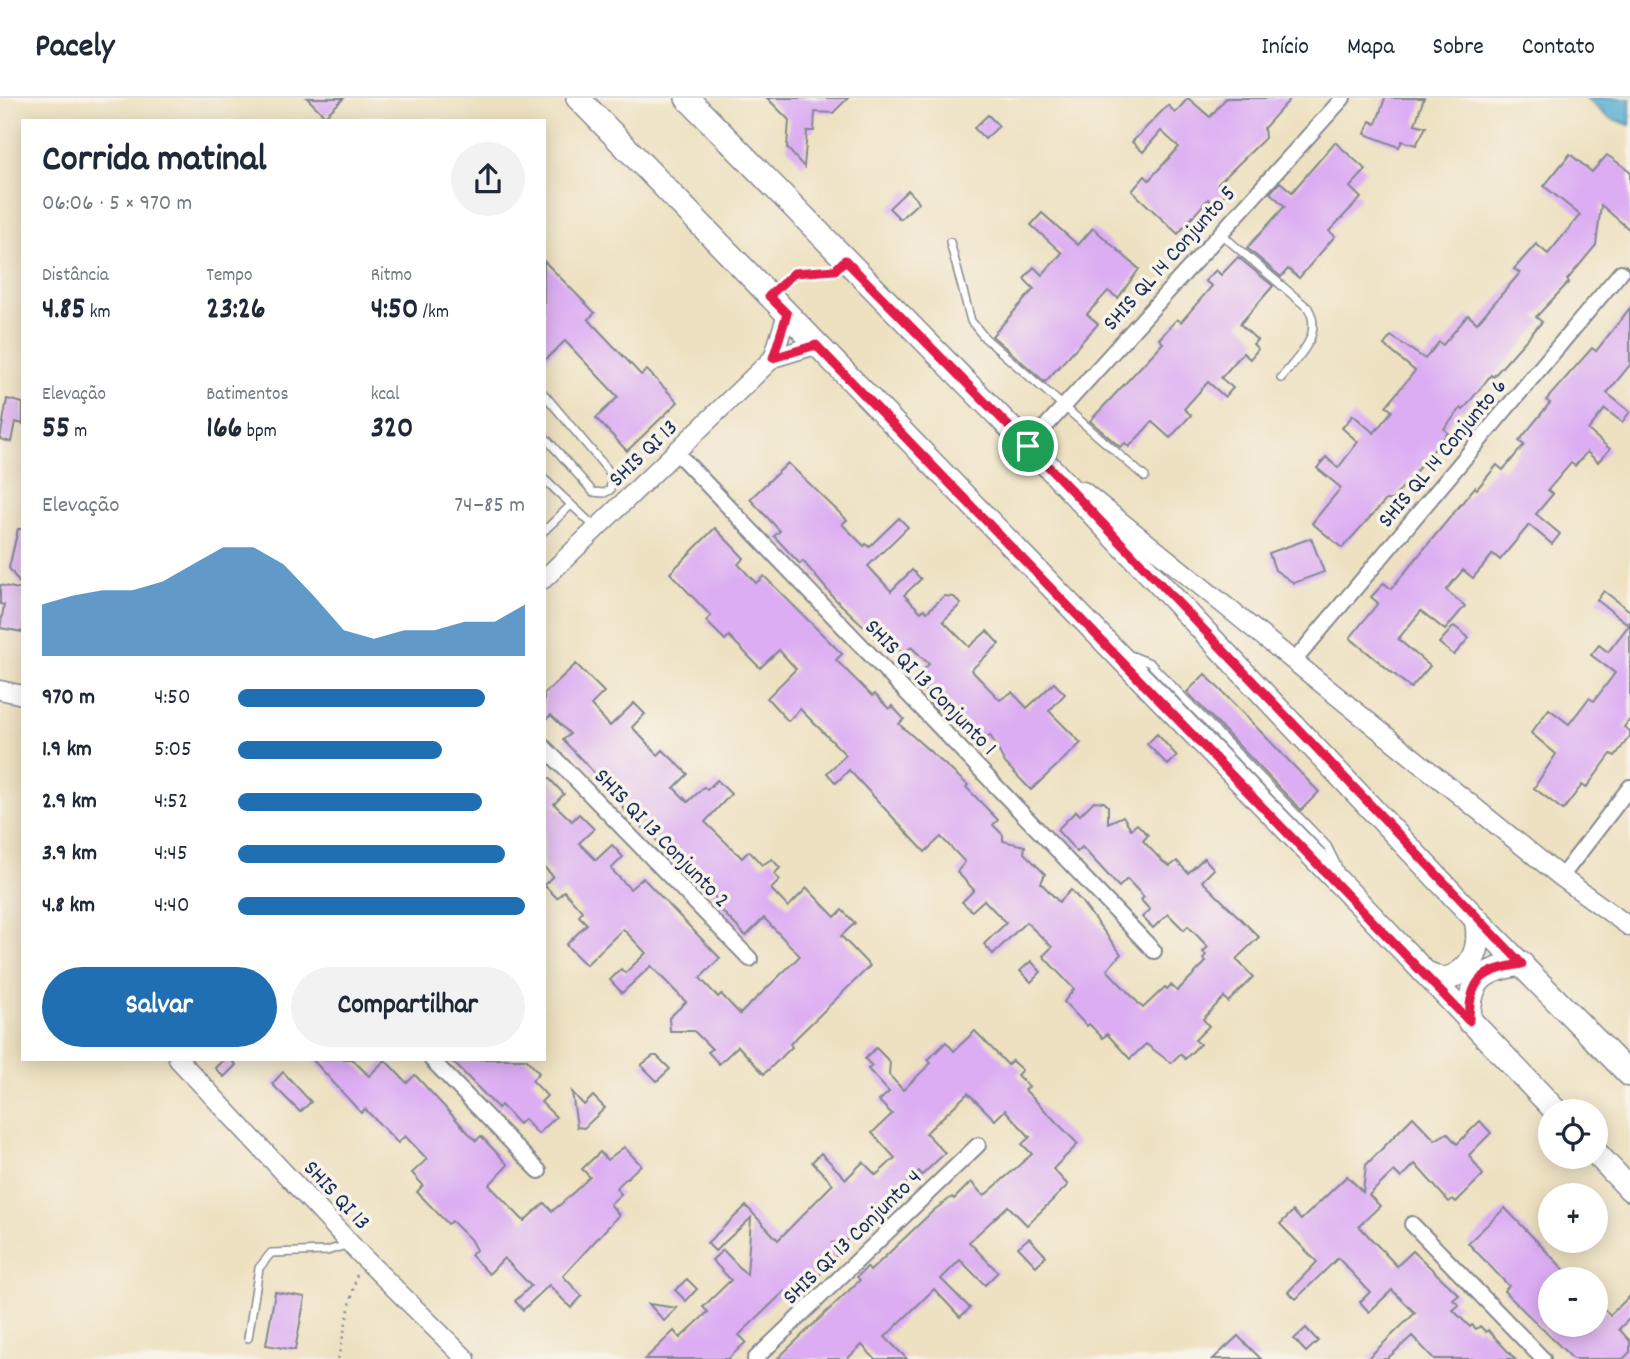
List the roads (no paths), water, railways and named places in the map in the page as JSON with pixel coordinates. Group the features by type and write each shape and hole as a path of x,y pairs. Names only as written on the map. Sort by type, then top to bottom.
{"main road":[{"path":"583,100 816,345 1356,900 1544,1099"},
{"path":"699,102 845,260 1049,467 1476,919 1630,1075"},
{"path":"1424,972 1443,980 1463,971 1475,958 1479,945 1476,919"},
{"path":"1469,1021 1469,999 1480,978 1501,967 1522,964"},
{"path":"1608,1166 1630,1189"}],"street":[{"name":"SHIS QL 14 Conjunto 5","path":"1028,446 1343,98"},
{"name":"SHIS QL 14 Conjunto 6","path":"1295,660 1621,272"},
{"name":"SHIS QI 13","path":"546,577 773,358 787,314"},
{"name":"SHIS QI 13","path":"773,358 816,345"},
{"name":"SHIS QI 13 Conjunto 1","path":"677,453 1154,951"},
{"path":"1049,467 1295,660 1561,877 1630,927"},
{"path":"0,690 21,695"},
{"name":"SHIS QI 13 Conjunto 2","path":"546,749 750,959"},
{"path":"1561,877 1630,786"},
{"name":"SHIS QI 13","path":"180,1061 355,1249 466,1359"},
{"path":"433,1061 538,1171"},
{"name":"SHIS QI 13 Conjunto 4","path":"755,1359 978,1145"},
{"path":"1412,1224 1543,1359"}],"lane":[{"path":"1220,233 1308,308 1313,316 1315,327 1310,341 1281,378"},
{"path":"950,242 971,321 985,338 1062,408 1145,477"},
{"path":"546,396 612,476 610,491 604,494 593,492 546,438"},
{"path":"546,481 598,529"},
{"path":"546,529 570,505"},
{"path":"248,1338 259,1268 265,1257 271,1253 355,1249"}],"water":[{"path":"1586,98 1630,98 1630,125 1608,117"}]}
